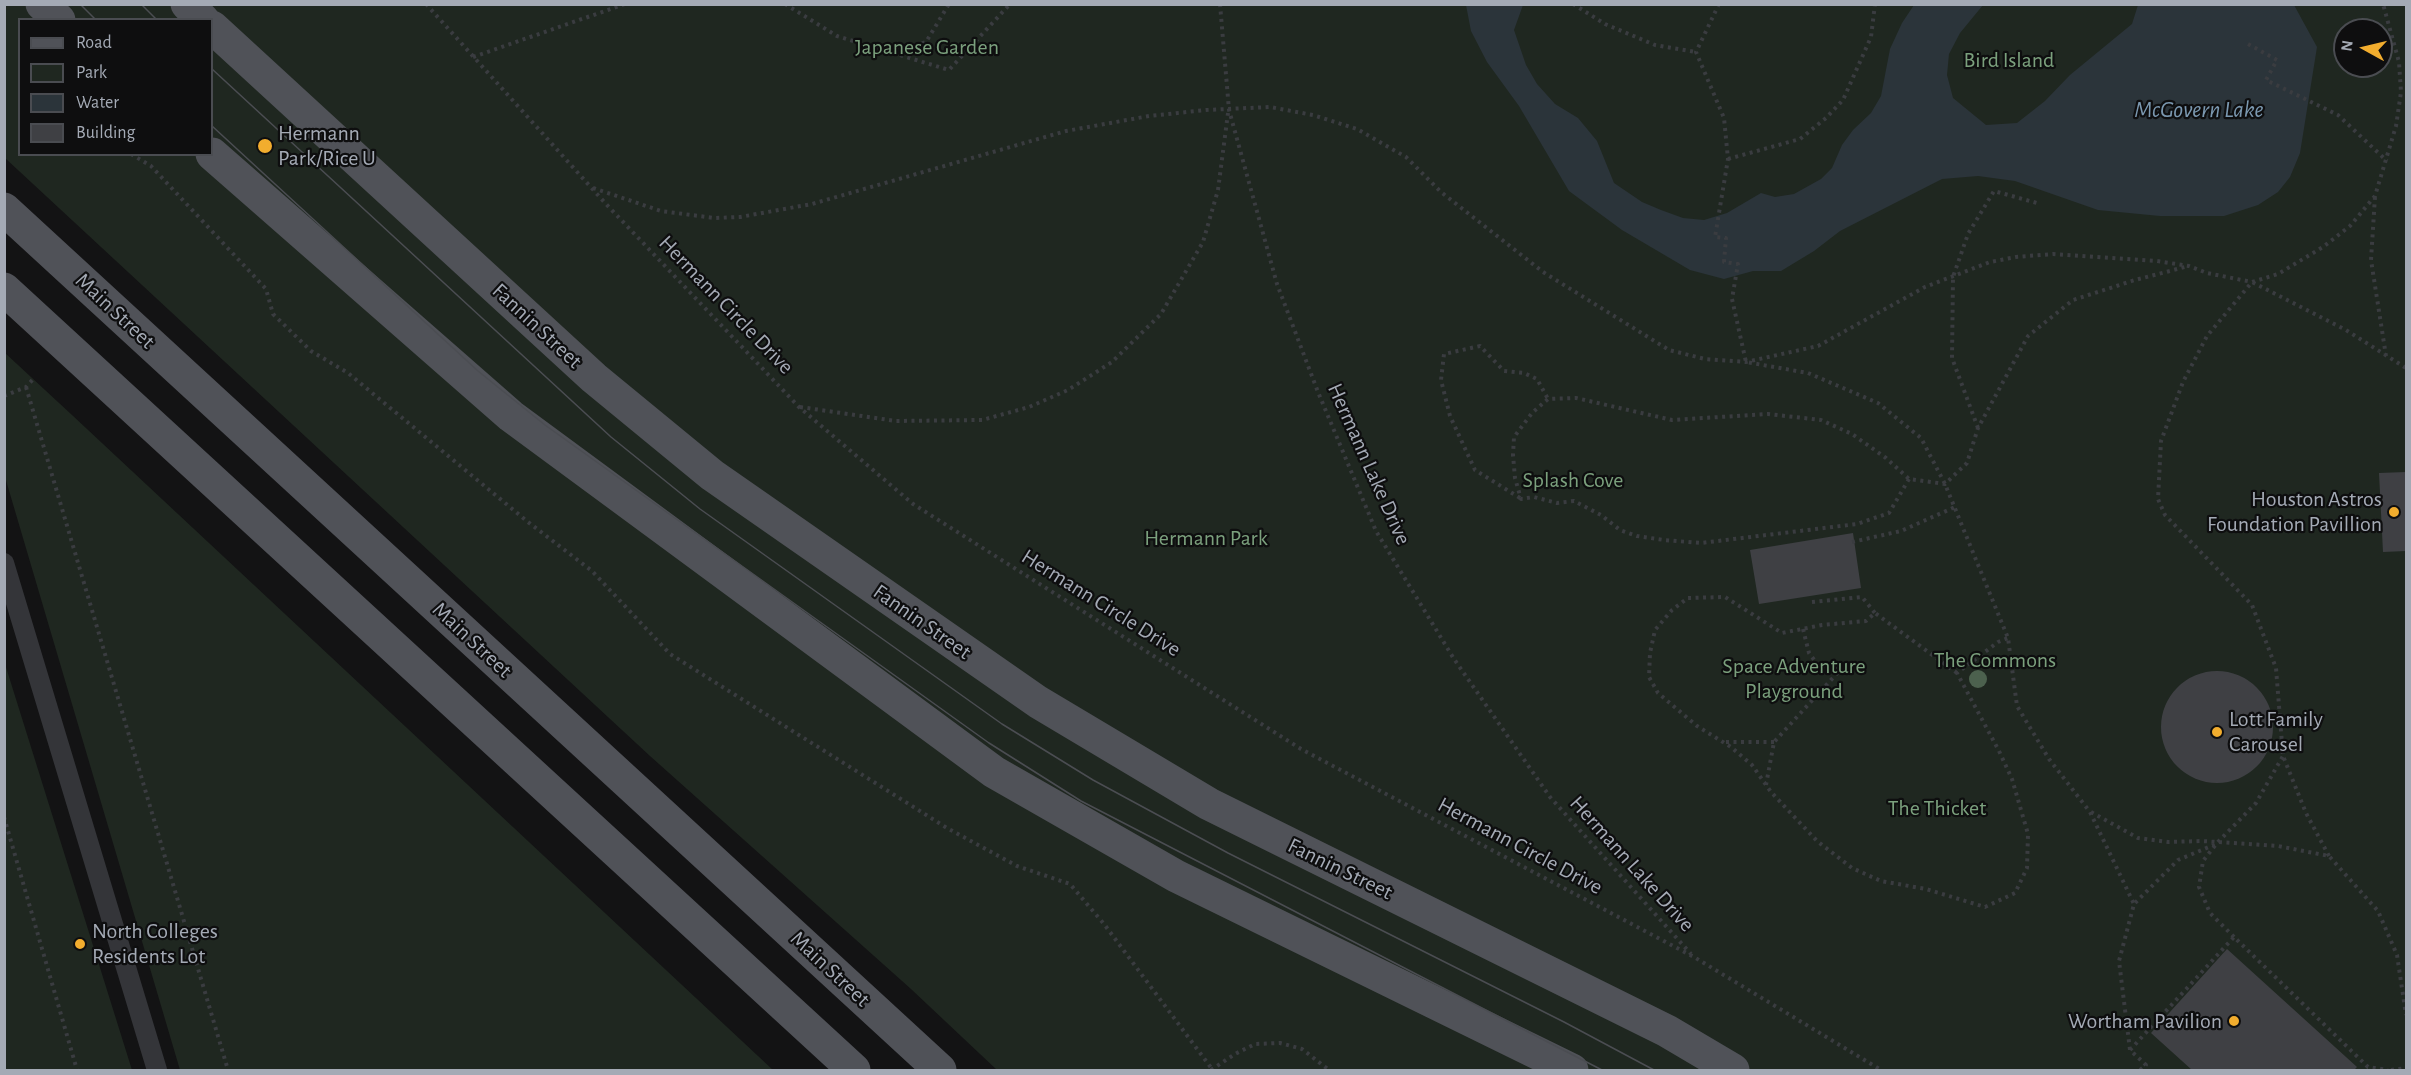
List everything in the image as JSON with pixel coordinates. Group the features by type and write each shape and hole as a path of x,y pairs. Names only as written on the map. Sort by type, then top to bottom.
{"main road":[{"path":"42,4 57,18"},
{"path":"187,4 201,18"},
{"name":"Fannin Street","path":"213,28 594,378 712,475 1038,702 1209,804 1667,1031 1733,1071"},
{"path":"213,155 511,416 994,772 1176,876 1572,1071"},
{"name":"Main Street","path":"4,209 940,1071"},
{"path":"4,289 854,1071"}],"lane":[{"path":"4,563 157,1071"}],"path":[{"name":"Hermann Circle Drive","path":"426,4 593,188 799,407 913,504 1292,743 1694,957 1881,1071"},
{"path":"473,57 625,4"},
{"path":"786,4 837,36 950,70 1010,4"},
{"path":"892,53 926,42 949,4"},
{"name":"Hermann Lake Drive","path":"1220,4 1228,110 1277,284 1318,392 1376,531 1454,659 1550,797 1694,957"},
{"path":"1573,4 1605,24 1655,45 1696,52"},
{"path":"1719,4 1696,52 1724,118 1728,159 1715,237 1726,238 1724,262 1738,264 1732,299 1746,362"},
{"path":"1728,159 1800,139 1826,118 1843,100 1871,37 1875,4"},
{"path":"2384,4 2399,62 2401,92 2396,126 2375,196 2371,260 2386,356"},
{"path":"2248,44 2277,60 2266,80 2338,116 2387,161"},
{"path":"593,188 661,211 714,218 762,214 812,204 1066,131 1149,116 1270,108 1313,115 1357,129 1406,157 1441,192 1543,272 1669,350 1706,359 1746,362 1808,373 1878,402 1920,438 1945,484 2008,638 2017,706 2049,759 2090,812 2134,904"},
{"path":"799,407 896,421 982,420 1029,407 1068,390 1112,362 1161,314 1203,242 1218,190 1228,110"},
{"path":"134,156 152,166 266,289 273,314 311,351 348,373 528,522 592,571 670,654 947,828 1017,866 1070,884 1104,924 1212,1070 1255,1044 1280,1043 1302,1049 1329,1071"},
{"path":"1978,428 1952,358 1953,277 1968,234 1994,191 2037,203"},
{"path":"2375,196 2350,226 2323,247 2278,274 2252,282 2207,336 2183,382 2161,441 2158,499 2165,516 2252,605 2276,668 2283,756 2306,813 2329,856 2378,911 2397,955 2406,1015"},
{"path":"1746,362 1818,346 1925,287 1990,262 2053,254 2157,261 2189,266 2207,273 2252,282 2346,330 2406,368"},
{"path":"1945,484 1967,463 1978,428 2028,336 2073,300 2134,280 2189,266"},
{"path":"1548,399 1538,379 1524,373 1504,371 1480,346 1444,354 1442,380 1450,416 1475,470 1521,499 1534,497 1557,503 1575,501 1602,515 1620,531 1636,536 1701,543 1857,524 1889,513 1909,480"},
{"path":"4,396 26,387 35,377"},
{"path":"26,387 228,1071"},
{"path":"1521,499 1513,455 1514,437 1532,413 1548,399 1576,398 1671,420 1768,414 1821,420 1852,434 1886,458 1909,480 1945,484"},
{"path":"1852,542 1901,531 1955,507"},
{"path":"1812,602 1862,597 1875,613 1957,673 2008,770 2028,834 2026,868 2015,893 1986,907 1926,889 1881,881 1852,868 1817,841 1766,785 1752,765 1724,742 1697,726 1658,693 1649,677 1650,652 1655,630 1672,610 1688,598 1725,597 1782,633 1866,621 1875,613"},
{"path":"1766,785 1773,741 1841,669 1821,669 1809,653 1803,629"},
{"path":"1957,673 1998,642 2008,638"},
{"path":"1724,742 1773,741"},
{"path":"2283,756 2256,803 2217,843 2203,861 2199,886 2210,913 2366,1069 2390,1071 2406,1068"},
{"path":"2090,812 2138,838 2168,842 2202,841 2277,846 2329,856"},
{"path":"4,817 77,1071"},
{"path":"2140,1071 2146,1065 2130,1050 2119,961 2134,904 2178,860 2217,843"},
{"path":"2130,1050 2234,937"}],"green space":[{"name":"Hermann Park","path":"4,5 2406,5 2406,1070 997,1070 911,989 650,756 5,158"},
{"path":"4,352 773,1070 180,1070 5,477"},
{"path":"5,664 132,1070 5,1070"}],"water":[{"name":"McGovern Lake","path":"1466,5 1523,5 1514,30 1526,65 1537,84 1555,104 1578,118 1597,141 1614,183 1642,202 1661,210 1683,218 1704,220 1727,213 1761,193 1775,197 1794,194 1821,179 1832,168 1842,145 1853,130 1871,113 1881,96 1890,49 1902,23 1914,5 1983,5 1960,33 1949,54 1947,75 1953,98 1986,125 2017,123 2045,101 2070,75 2132,24 2138,5 2294,5 2317,47 2300,153 2290,177 2278,192 2258,205 2224,216 2160,216 2098,210 2015,181 1978,176 1942,179 1840,231 1814,251 1781,271 1753,271 1724,279 1690,270 1622,230 1569,191 1519,106 1487,62 1471,31"}],"building":[{"name":"Houston Astros Foundation Pavillion","path":"2406,472 2406,551 2383,552 2379,473"},
{"path":"1853,533 1861,588 1759,604 1750,550"},
{"name":"Lott Family Carousel","path":"2217,671 2238,675 2257,687 2269,706 2273,727 2269,748 2257,767 2238,779 2217,783 2196,779 2177,767 2165,748 2161,727 2165,706 2177,687 2196,675"},
{"name":"Wortham Pavilion","path":"2227,949 2357,1067 2354,1070 2192,1070 2151,1033"}],"tram line":[{"path":"80,4 94,18"},
{"path":"141,4 155,18"},
{"path":"213,70 611,437 700,509 1002,724 1093,780 1228,853 1564,1022 1654,1070"},
{"path":"213,127 478,371 545,425 989,743 1081,801 1602,1070"}],"place":[{"name":"Hermann Park/Rice U","path":"265,146"},
{"name":"Houston Astros Foundation Pavillion","path":"2394,512"},
{"name":"Lott Family Carousel","path":"2217,732"},
{"name":"North Colleges Residents Lot","path":"80,944"},
{"name":"Wortham Pavilion","path":"2234,1021"}],"park label":[{"name":"Japanese Garden","path":"927,47"},
{"name":"Bird Island","path":"2009,60"},
{"name":"Splash Cove","path":"1573,480"},
{"name":"The Commons","path":"1995,660"},
{"name":"Space Adventure Playground","path":"1794,678"},
{"name":"The Thicket","path":"1937,808"}]}
